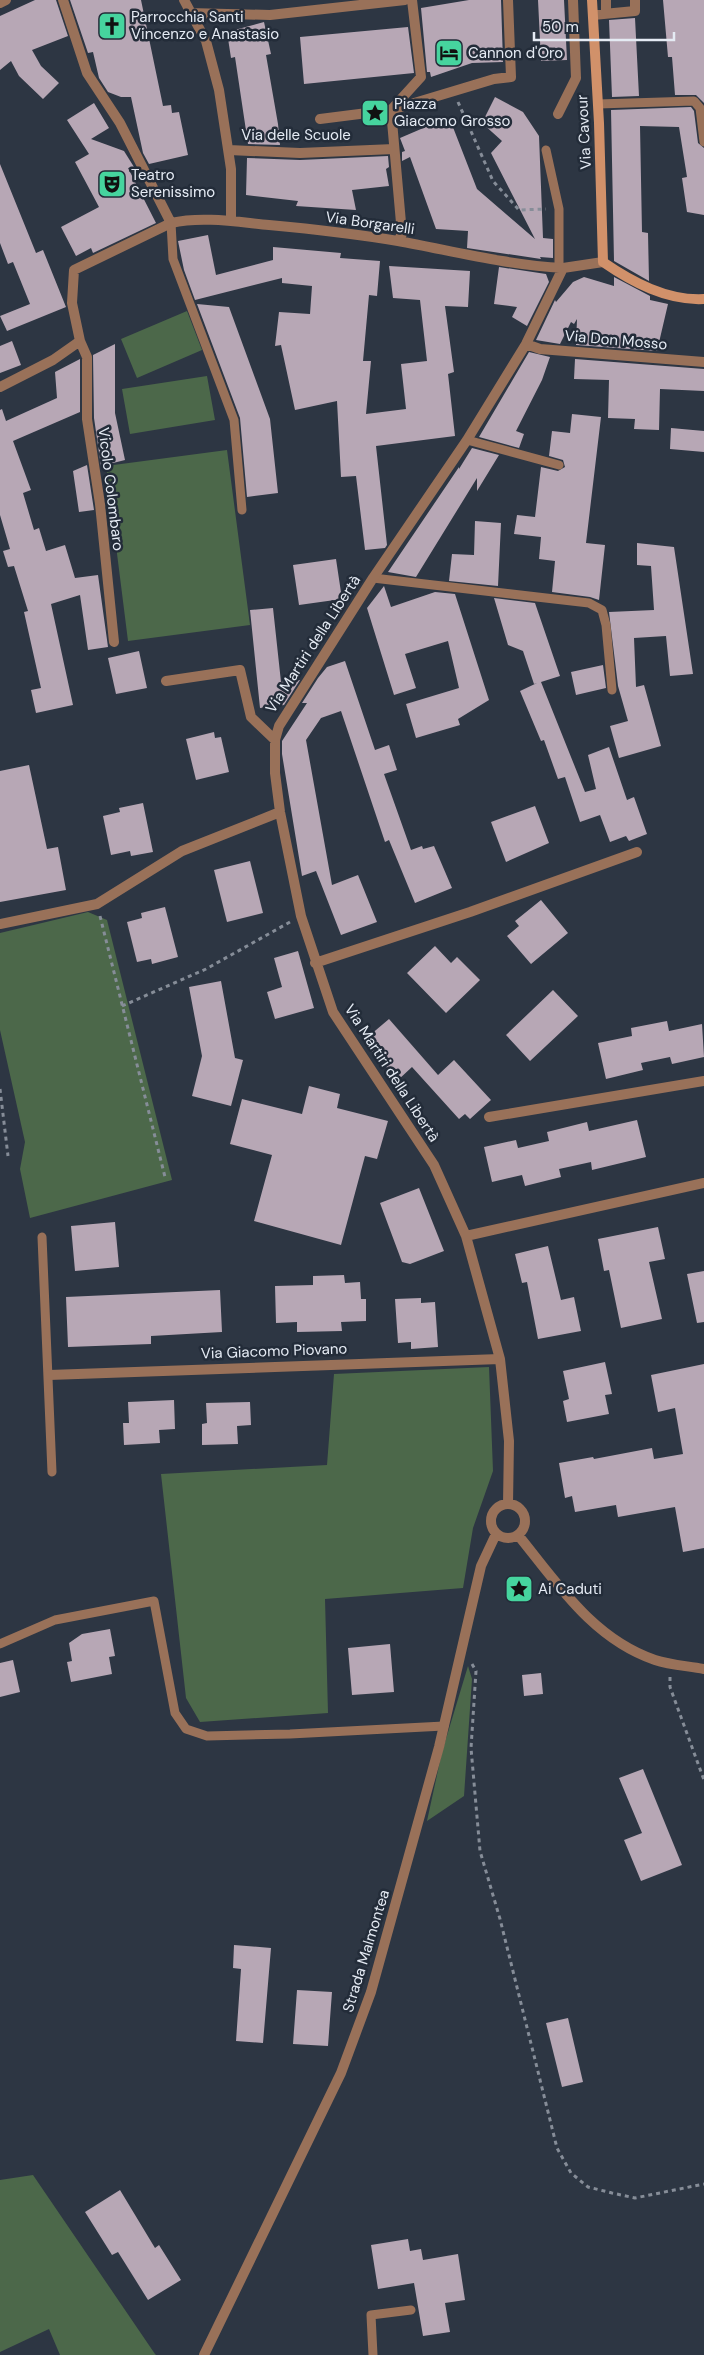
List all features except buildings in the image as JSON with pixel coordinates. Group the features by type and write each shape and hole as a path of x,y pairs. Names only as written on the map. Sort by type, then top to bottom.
{"street":[{"path":"0,3 6,0"},
{"path":"63,0 87,73 120,123 171,223"},
{"path":"184,0 189,13 206,41 219,90 229,150 232,221"},
{"path":"189,13 270,15 405,0"},
{"path":"398,241 402,234 391,110 421,77 412,0"},
{"path":"320,119 391,110 494,79 511,77 508,0"},
{"path":"558,114 576,78 573,0"},
{"name":"Via Cavour","path":"592,0 598,104 603,262"},
{"path":"606,0 606,13"},
{"path":"593,15 636,11 635,0"},
{"name":"Via delle Scuole","path":"229,150 300,152 394,148"},
{"name":"Via Borgarelli","path":"171,223 184,220 232,221 398,241 461,255 561,268"},
{"name":"Vicolo Colombaro","path":"114,642 100,504 87,419 87,357 80,341 72,303 74,270 171,223"},
{"path":"561,268 603,262 632,282 666,294 704,299"},
{"name":"Via Martiri della Libertà","path":"508,1504 509,1441 500,1359 466,1236 434,1164 333,1012 315,963 301,916 280,812 275,773 275,740 279,726 373,578 467,440 526,344 561,268"},
{"path":"0,387 53,360 80,341"},
{"name":"Via Don Mosso","path":"526,344 540,349 704,362"},
{"path":"166,681 240,670 251,717 275,740"},
{"path":"0,924 97,904 182,851 280,812"},
{"path":"315,963 470,912 637,852"},
{"path":"489,1117 704,1081"},
{"path":"466,1236 704,1183"},
{"name":"Via Giacomo Piovano","path":"49,1375 500,1359"},
{"path":"508,1504 516,1506 524,1514 524,1525 518,1535 507,1538 496,1534 490,1524 492,1513 500,1505 508,1504"},
{"name":"Strada Malmontea","path":"204,2355 341,2073 371,1992 444,1726 481,1566 496,1534"},
{"path":"518,1535 581,1613 620,1643 655,1660 704,1668"}],"lane":[{"path":"598,104 694,101 700,108 704,142"},
{"path":"546,150 559,209 561,268"},
{"path":"171,223 173,259 234,420 242,510"},
{"path":"467,440 558,465"},
{"path":"373,578 590,603 602,610 606,625 612,690"},
{"path":"42,1237 52,1472"},
{"path":"0,1644 55,1620 154,1601 175,1712 186,1730 206,1736 290,1734 444,1726"},
{"path":"373,2355 371,2315 411,2310"}],"path":[{"path":"454,91 493,181 519,210 559,209"},
{"path":"97,904 165,1178"},
{"path":"122,1006 206,968 301,916"},
{"path":"0,1089 8,1156"},
{"path":"462,1648 476,1671 471,1748 480,1851 500,1919 556,2148 571,2173 588,2187 612,2193 635,2198 704,2184"},
{"path":"670,1663 670,1687 704,1780"}],"green space":[{"path":"187,311 202,350 137,378 121,339"},
{"path":"207,376 215,420 130,434 122,389"},
{"path":"227,450 250,625 128,641 106,466"},
{"path":"88,912 107,920 172,1180 30,1218 20,1169 25,1142 0,1030 0,933"},
{"path":"489,1367 493,1471 473,1528 463,1588 325,1599 328,1713 200,1722 186,1698 161,1474 327,1465 334,1374"},
{"path":"468,1666 472,1679 464,1796 427,1821 442,1752"},
{"path":"33,2175 156,2355 60,2355 49,2329 0,2352 0,2180"}],"place":[{"name":"Parrocchia Santi Vincenzo e Anastasio","path":"112,26"},
{"name":"Cannon d'Oro","path":"449,53"},
{"name":"Piazza Giacomo Grosso","path":"375,113"},
{"name":"Teatro Serenissimo","path":"112,184"},
{"name":"Ai Caduti","path":"519,1589"}]}
